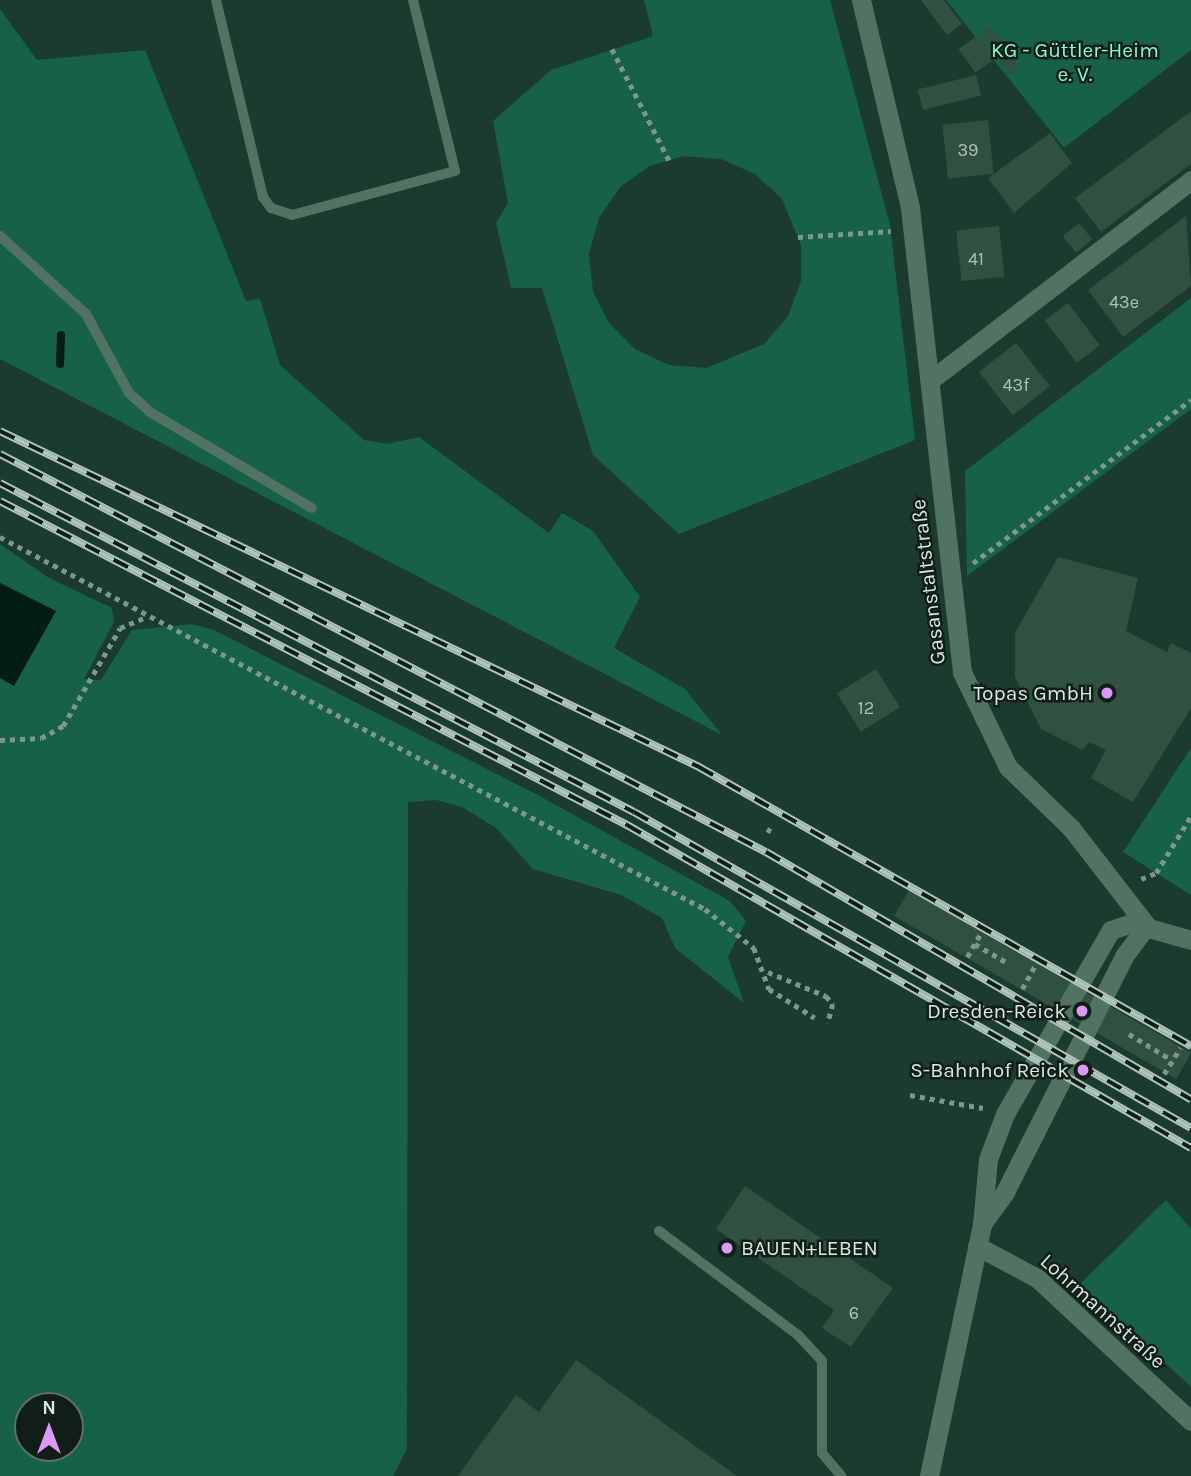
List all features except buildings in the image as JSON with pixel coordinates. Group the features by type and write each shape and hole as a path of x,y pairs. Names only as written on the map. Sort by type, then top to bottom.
{"street":[{"name":"Gasanstaltstraße","path":"861,0 910,208 932,379 945,569 962,671 1008,767 1071,828 1147,926"},
{"path":"932,379 1191,180"},
{"path":"982,1225 1005,1192 1124,956 1147,926"},
{"path":"929,1476 982,1225 988,1159 1040,1050 1111,930 1147,926 1191,940"},
{"name":"Lohrmannstraße","path":"977,1246 1037,1278 1191,1421"}],"lane":[{"path":"216,0 264,197 271,208 292,215 454,172 413,0"},
{"path":"0,236 86,314 129,393 150,412 312,508"},
{"path":"659,1231 798,1335 822,1361 822,1453 841,1476"}],"path":[{"path":"612,50 669,160"},
{"path":"798,237 891,231"},
{"path":"962,566 1191,400"},
{"path":"0,537 144,617 705,909 754,948 767,972 769,989 815,1018"},
{"path":"0,740 41,738 63,726 121,628 144,617"},
{"path":"1141,879 1156,873 1191,816"},
{"path":"967,957 982,931"},
{"path":"975,944 1008,963"},
{"path":"1022,989 1037,962"},
{"path":"767,972 826,996 833,1003 828,1023"},
{"path":"1129,1034 1172,1060"},
{"path":"1164,1073 1180,1048"},
{"path":"910,1095 977,1107"}],"green space":[{"path":"644,0 830,0 890,225 915,440 679,534 593,455 542,288 511,288 496,223 508,203 493,121 551,70 653,36","holes":["684,156 721,159 755,174 782,199 801,245 801,281 788,316 764,344 706,368 669,365 635,349 609,323 593,291 589,254 599,218 620,187 650,166"]},
{"name":"KG - Güttler-Heim e. V.","path":"946,0 1191,0 1191,50 1064,148"},
{"path":"0,9 37,60 145,50 246,301 260,299 280,365 364,440 387,444 419,437 549,533 562,513 593,531 640,597 614,648 685,689 722,735 0,359"},
{"path":"1191,298 1191,409 967,576 965,471"},
{"path":"0,544 49,578 112,608 114,622 84,679 101,680 132,630 192,624 214,630 534,793 730,901 746,921 728,957 744,1003 675,948 662,918 621,895 533,869 496,828 462,807 436,800 408,802 407,1449 393,1476 0,1476"},
{"path":"1191,748 1191,895 1123,852"},
{"path":"1166,1200 1191,1229 1191,1387 1080,1284"}],"shaded area":[{"path":"0,583 56,611 14,686 0,678"}],"waterway":[{"path":"60,364 61,335"}],"railway":[{"path":"0,431 699,767 1191,1046"},
{"path":"0,454 766,852 1191,1099"},
{"path":"0,483 634,812 1191,1128"},
{"path":"0,501 627,825 1191,1148"}],"place":[{"name":"Topas GmbH","path":"1107,693"},
{"name":"Dresden-Reick","path":"1082,1011"},
{"name":"S-Bahnhof Reick","path":"1083,1070"},
{"name":"BAUEN+LEBEN","path":"727,1248"}]}
